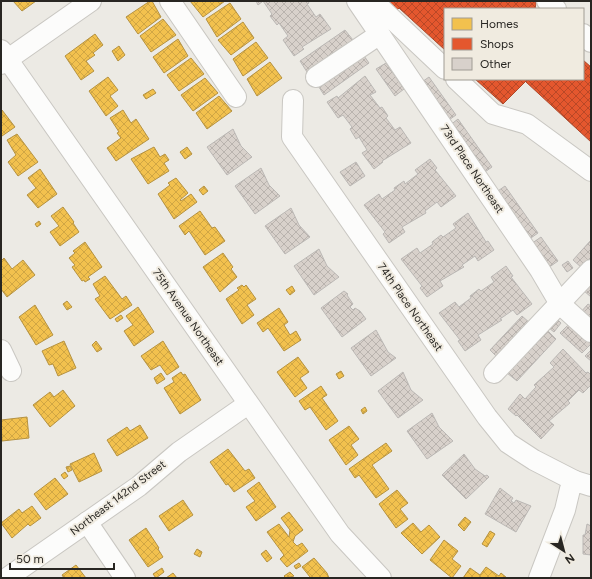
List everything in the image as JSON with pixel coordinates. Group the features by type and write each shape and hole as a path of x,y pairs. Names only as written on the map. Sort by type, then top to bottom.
{"street":[{"path":"3,58 91,1"},
{"path":"170,1 236,97"},
{"name":"73rd Place Northeast","path":"357,1 540,270 560,304 591,332"},
{"path":"373,1 444,68"},
{"path":"547,1 555,8"},
{"path":"316,77 380,34"},
{"name":"75th Avenue Northeast","path":"3,58 21,76 340,534 381,578"},
{"path":"457,80 493,114 527,124 591,171"},
{"name":"74th Place Northeast","path":"293,100 292,137 487,417 508,443 534,460 583,483"},
{"path":"494,373 591,270"},
{"path":"1,350 11,371"},
{"name":"Northeast 142nd Street","path":"7,578 138,486 179,452 248,404"},
{"path":"539,578 565,510 570,489 583,483"},
{"path":"87,522 125,578"}],"building: Homes":[{"path":"13,1 36,1 22,11"},
{"path":"152,1 161,17 138,34 126,17"},
{"path":"190,1 225,1 203,17"},
{"path":"230,3 241,19 217,37 206,19"},
{"path":"163,19 176,35 151,52 140,36"},
{"path":"243,22 254,38 231,55 218,40"},
{"path":"95,34 103,45 93,53 95,55 86,61 94,71 81,80 65,56"},
{"path":"178,39 188,56 164,73 153,57"},
{"path":"256,42 268,58 243,76 233,59"},
{"path":"119,46 125,55 118,61 112,51"},
{"path":"191,58 204,74 179,91 167,75"},
{"path":"270,62 282,78 257,96 247,79"},
{"path":"108,77 118,90 110,96 118,106 106,116 89,91"},
{"path":"205,78 218,93 193,111 181,95"},
{"path":"153,89 156,93 146,99 143,95"},
{"path":"219,96 232,111 207,129 196,113"},
{"path":"2,110 15,127 2,136 1,135"},
{"path":"123,110 131,123 136,119 149,139 116,161 107,148 121,138 110,118"},
{"path":"17,134 38,162 18,176 8,162 16,155 7,140"},
{"path":"154,147 160,157 165,154 169,160 164,163 169,171 148,184 131,159"},
{"path":"187,147 192,154 185,159 180,152"},
{"path":"40,169 57,194 38,208 27,195 36,188 28,178"},
{"path":"176,178 188,193 180,200 181,201 191,194 197,202 174,219 158,194 170,185 168,183"},
{"path":"204,186 208,191 203,195 199,190"},
{"path":"63,207 79,232 60,246 50,232 59,226 51,216"},
{"path":"200,211 212,228 215,227 225,241 205,255 189,231 185,235 179,226"},
{"path":"39,221 41,224 37,227 35,224"},
{"path":"85,242 102,267 88,277 90,279 85,282 84,280 82,281 72,267 75,265 69,258 75,253 73,251"},
{"path":"223,253 233,267 231,269 237,277 220,292 203,267"},
{"path":"4,258 12,269 23,260 35,275 7,297 1,289 1,261"},
{"path":"105,276 122,299 126,296 132,305 110,319 95,299 100,296 93,284"},
{"path":"242,285 244,287 246,285 256,299 247,305 254,315 242,324 226,299 239,290 237,288"},
{"path":"292,286 295,291 290,295 286,290"},
{"path":"67,301 72,307 67,310 63,304"},
{"path":"35,305 53,335 36,345 19,317"},
{"path":"138,307 154,332 134,346 124,331 133,325 126,316"},
{"path":"279,308 288,322 284,325 290,335 296,331 301,340 284,351 268,328 263,332 257,323"},
{"path":"121,315 123,318 117,322 115,319"},
{"path":"64,341 76,368 58,376 53,364 49,365 42,351"},
{"path":"96,341 102,349 97,352 92,345"},
{"path":"163,341 179,367 167,375 160,365 151,370 141,356"},
{"path":"298,357 309,372 300,378 307,388 295,397 277,372"},
{"path":"341,371 344,376 339,379 336,374"},
{"path":"181,372 183,375 185,374 201,400 180,414 164,388 174,382 172,378"},
{"path":"161,373 165,379 157,384 154,378"},
{"path":"321,386 327,395 322,398 338,421 326,430 310,407 305,410 299,401"},
{"path":"63,390 75,406 50,427 33,405 50,392 54,397"},
{"path":"365,407 367,411 363,414 361,410"},
{"path":"27,417 29,438 2,441 1,420"},
{"path":"140,425 148,438 117,456 107,440 127,427 130,431"},
{"path":"349,426 359,439 351,445 358,455 346,465 329,440"},
{"path":"386,443 392,451 372,465 389,489 376,498 359,475 355,478 349,469"},
{"path":"228,449 245,471 249,469 255,478 234,492 228,484 226,485 210,462"},
{"path":"94,453 102,471 79,482 70,464"},
{"path":"70,466 72,470 68,472 66,467"},
{"path":"65,472 68,476 64,479 61,475"},
{"path":"55,478 68,494 46,510 34,494"},
{"path":"259,482 276,507 256,521 246,507 255,501 247,491"},
{"path":"397,490 408,503 400,509 408,519 396,528 379,504"},
{"path":"183,500 193,515 169,531 159,516"},
{"path":"32,506 41,518 30,526 28,524 12,538 1,523 19,509 22,513"},
{"path":"289,512 303,530 295,536 293,542 297,546 302,543 308,551 287,567 280,559 284,555 267,532 279,524 289,537 290,530 281,518"},
{"path":"465,517 471,522 464,531 458,525"},
{"path":"413,523 421,532 429,525 440,537 422,554 401,533"},
{"path":"146,528 163,557 148,567 129,540"},
{"path":"490,531 495,534 487,547 482,544"},
{"path":"444,540 458,551 452,559 461,566 452,578 430,560"},
{"path":"197,549 202,552 200,557 194,554"},
{"path":"266,550 272,558 267,562 261,554"},
{"path":"314,558 327,573 329,578 309,578 310,577 302,567"},
{"path":"299,563 301,566 296,569 294,566"},
{"path":"76,565 86,578 64,578 62,575"},
{"path":"486,567 499,576 501,573 507,578 463,578 470,568 480,575"},
{"path":"162,568 164,572 156,578 153,574"},
{"path":"290,572 294,576 286,578 284,576"},
{"path":"173,573 177,578 166,578"}],"building: Shops":[{"path":"389,1 533,1 536,3 535,8 444,8 444,49 399,8 396,11 387,3"},
{"path":"584,61 591,67 591,142 526,82 527,80 584,80"},
{"path":"476,80 527,80 503,104"}],"building: Other":[{"path":"256,1 263,1 258,5"},
{"path":"263,1 308,1 309,3 307,4 316,17 320,14 331,29 302,47 304,49 294,56 283,40 288,36 279,23 277,25 270,16 272,14"},
{"path":"345,30 353,40 307,72 300,61"},
{"path":"362,53 369,63 324,95 317,84"},
{"path":"386,63 404,89 395,96 376,69"},
{"path":"365,76 376,92 370,95 380,108 382,107 388,116 386,118 395,130 400,127 411,143 382,161 383,162 374,169 362,153 367,150 359,137 356,139 350,129 352,127 343,115 338,118 327,102 337,96 338,98"},
{"path":"429,77 456,115 446,122 419,84"},
{"path":"458,119 492,167 482,174 449,126"},
{"path":"233,129 241,146 252,157 227,175 207,147"},
{"path":"430,159 437,168 435,170 456,196 441,207 437,202 425,211 426,213 402,227 405,232 389,243 383,234 385,232 364,205 379,194 382,199 395,190 394,188 404,181 405,184 418,174 415,170"},
{"path":"356,162 365,176 350,186 340,172"},
{"path":"261,168 269,185 280,196 255,214 235,186"},
{"path":"505,186 538,233 528,240 495,193"},
{"path":"291,208 299,225 310,237 285,254 265,226"},
{"path":"468,213 486,242 488,241 494,250 478,261 475,256 462,265 464,267 440,281 443,286 427,297 420,288 422,286 401,259 417,248 420,253 433,244 432,242 441,235 443,237 456,228 453,224"},
{"path":"541,237 558,261 548,268 531,244"},
{"path":"591,240 591,259 582,268 573,260"},
{"path":"319,249 327,266 339,277 314,295 294,266"},
{"path":"568,261 573,268 567,272 562,265"},
{"path":"506,266 513,276 511,277 532,304 517,315 513,310 500,319 502,320 478,335 481,340 465,351 458,341 460,340 439,313 455,302 459,307 471,298 470,296 479,289 481,291 494,282 491,277"},
{"path":"591,281 591,297 583,290"},
{"path":"344,291 348,294 347,295 353,304 350,307 353,310 355,308 360,311 366,319 342,337 321,308"},
{"path":"588,304 591,306 591,323 580,313"},
{"path":"522,316 531,324 499,359 490,350"},
{"path":"557,319 561,323 554,332 549,328"},
{"path":"569,324 591,344 582,353 560,333"},
{"path":"376,330 388,352 396,358 371,376 351,348"},
{"path":"547,330 556,339 517,381 507,373"},
{"path":"563,349 586,373 588,372 591,375 591,385 583,393 579,390 568,401 570,403 549,421 554,425 541,439 517,415 516,416 508,409 520,394 525,399 536,387 534,385 554,367 550,363"},
{"path":"591,350 591,361 585,356"},
{"path":"403,372 411,390 423,400 398,418 378,391"},
{"path":"432,413 439,427 453,441 427,459 407,431"},
{"path":"464,454 475,469 489,477 466,499 442,475"},
{"path":"500,488 513,498 511,501 514,503 516,500 531,506 516,532 485,514"},
{"path":"587,524 591,526 591,555 583,554 583,535 585,535"}]}
